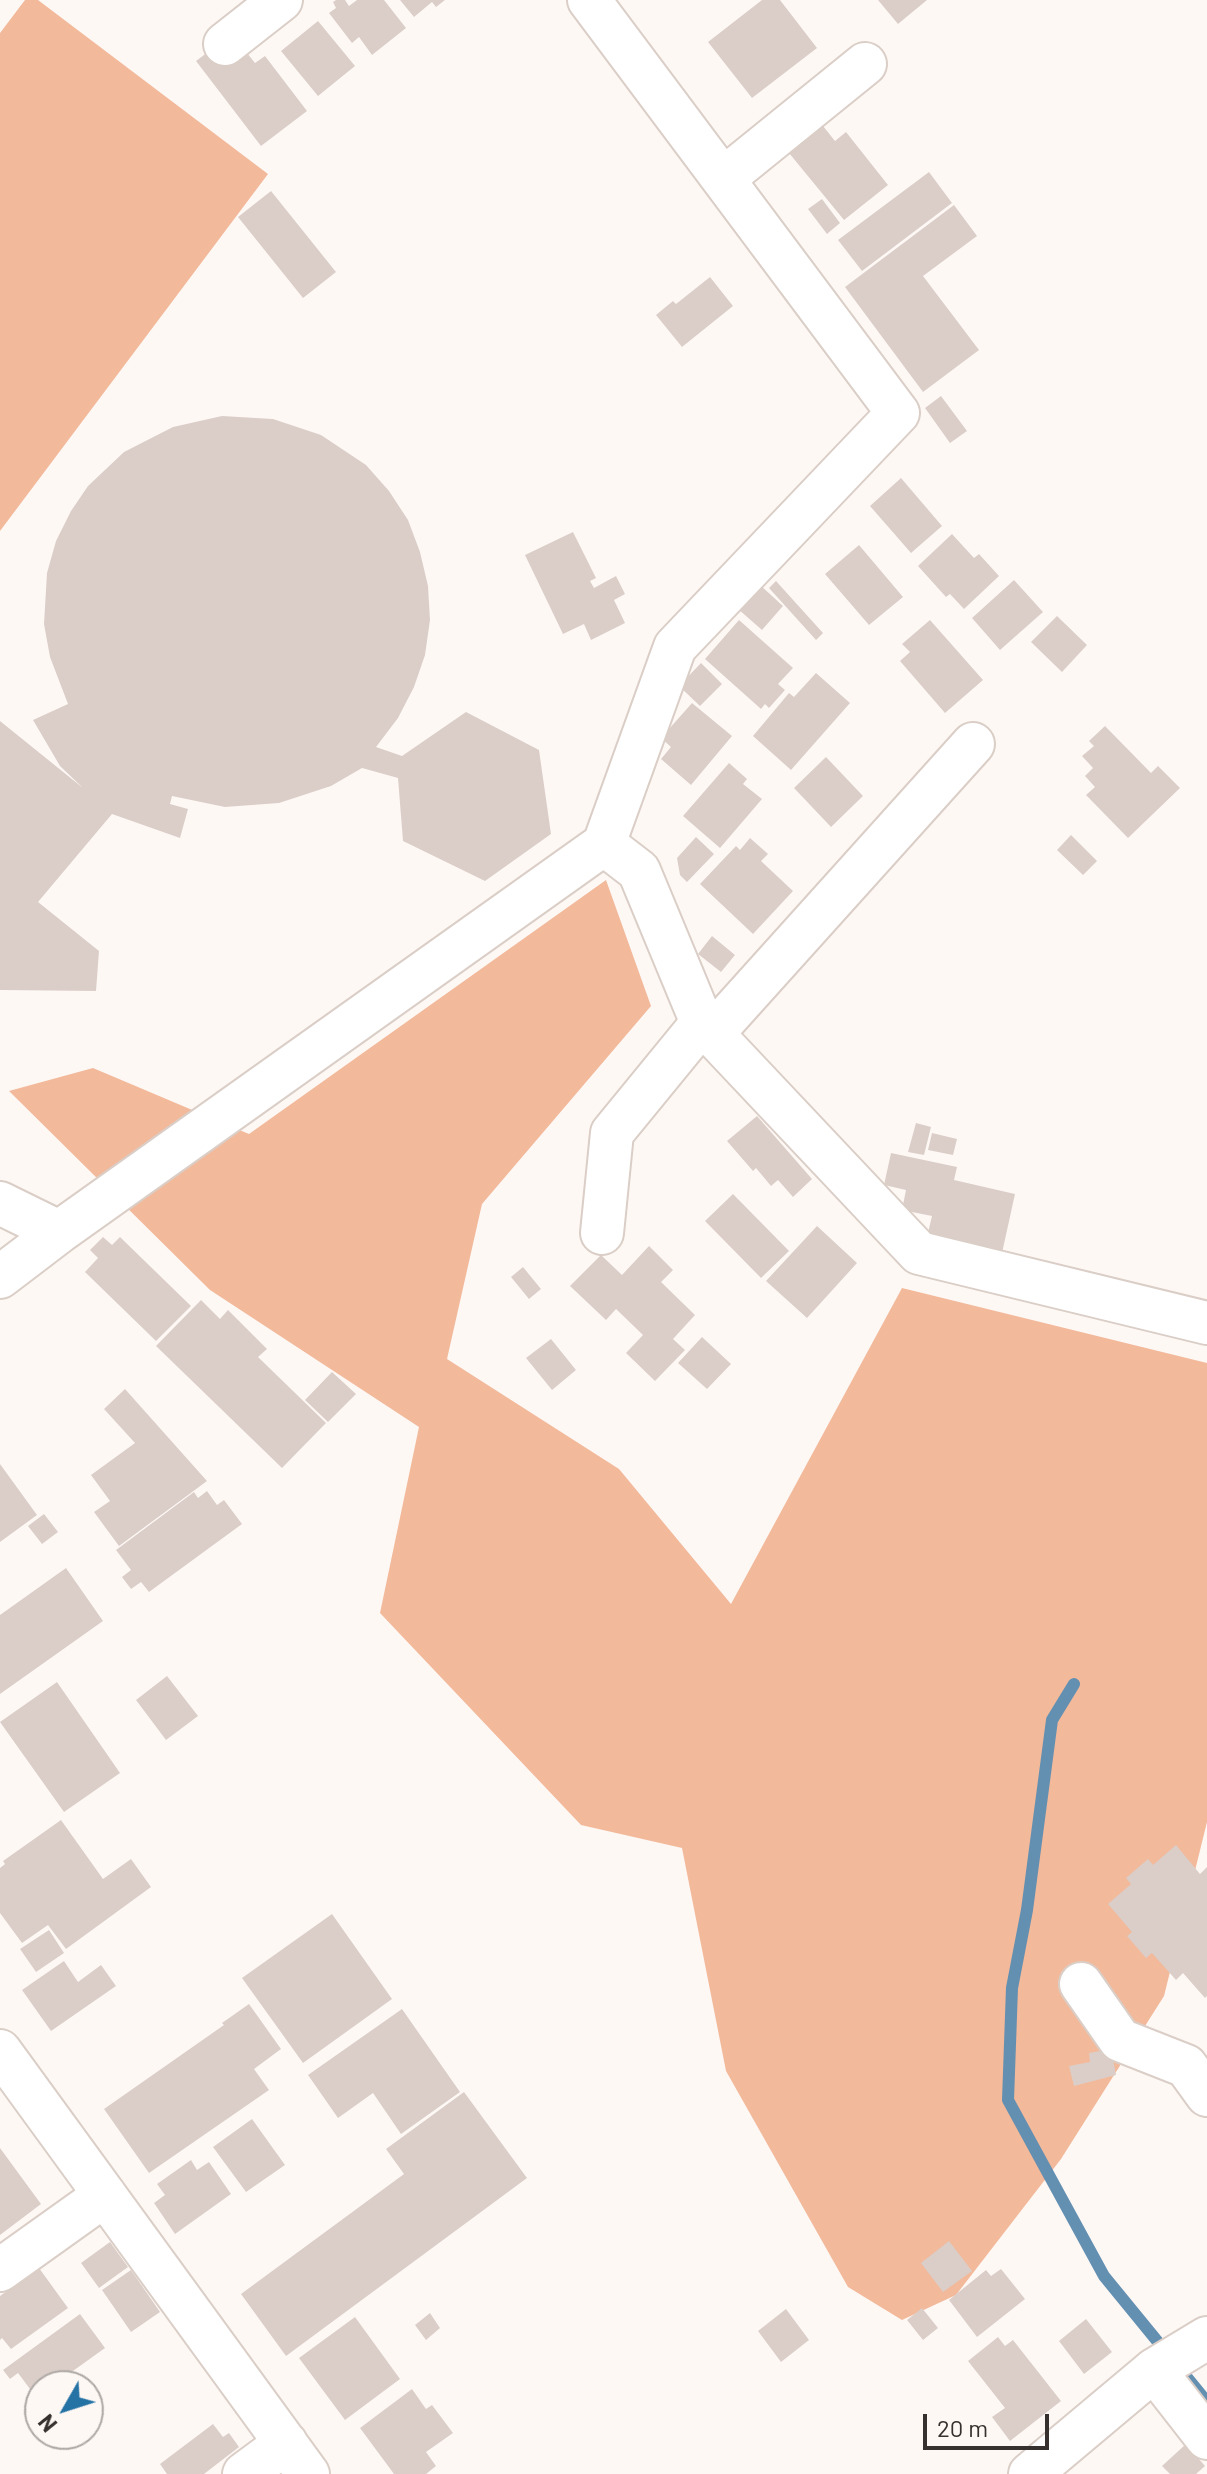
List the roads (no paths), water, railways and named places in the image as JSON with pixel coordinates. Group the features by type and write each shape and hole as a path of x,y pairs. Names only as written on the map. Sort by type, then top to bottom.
{"street":[{"path":"225,44 281,0"},
{"path":"0,1277 604,844 675,647 898,413 589,0"},
{"path":"723,179 865,64"},
{"path":"602,1233 612,1133 973,744"},
{"path":"604,844 639,871 707,1028 919,1253 1207,1323"},
{"path":"0,1203 59,1232"},
{"path":"1081,1984 1120,2040 1186,2066 1207,2095"},
{"path":"0,2051 297,2459 244,2474"},
{"path":"0,2270 105,2195"},
{"path":"1030,2474 1180,2354 1207,2438"}],"waterway":[{"path":"1074,1684 1052,1720 1027,1910 1012,1988 1008,2100 1104,2276 1207,2402"}]}
